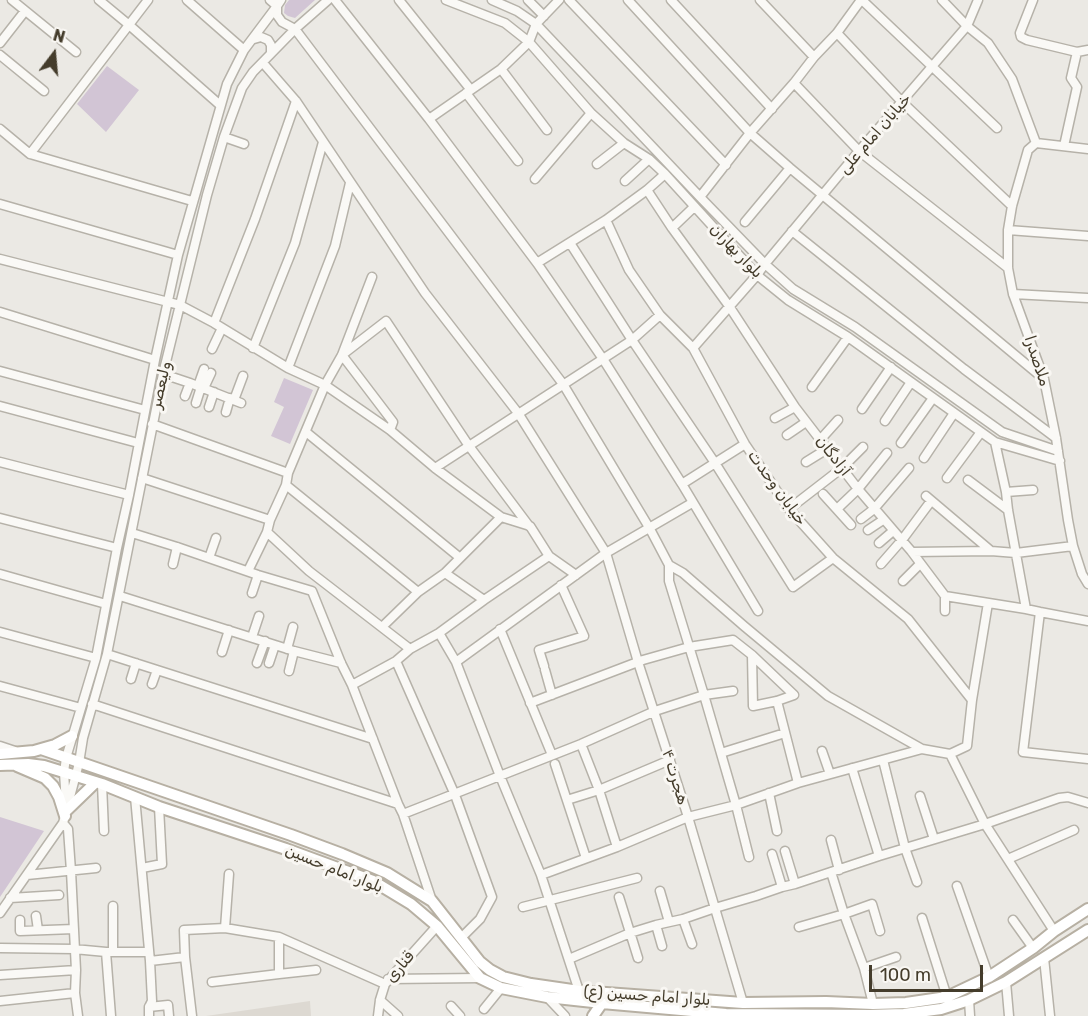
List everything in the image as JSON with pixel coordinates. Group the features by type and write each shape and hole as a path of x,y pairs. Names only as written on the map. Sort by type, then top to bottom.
{"main road":[{"path":"40,749 77,737"},
{"name":"بلوار امام حسین","path":"0,754 40,749 342,854 387,873 432,901"},
{"path":"5,764 45,778 59,796 65,816 99,783"},
{"name":"بلوار امام حسین","path":"5,764 44,766 99,783 159,807 373,880 411,904 437,926 480,978 501,988 547,997 726,1015 941,1012 1006,982 1088,930"},
{"path":"286,849 291,835"},
{"name":"بلوار امام حسین (ع)","path":"432,901 480,963 503,977 531,984 579,991 743,1003 826,1002 871,1012 906,1003 947,997 989,977 1088,909"},
{"path":"593,1016 602,1004"}],"street":[{"path":"12,0 76,52"},
{"path":"99,0 220,105"},
{"path":"30,154 148,0"},
{"path":"188,0 244,50"},
{"name":"ولیعصر","path":"77,737 92,704 107,654 163,374 207,195 224,137 242,88 253,72 328,0"},
{"path":"335,0 429,119 537,263 603,359 682,484 758,611"},
{"path":"399,0 518,161"},
{"name":"بلوار بهاران","path":"446,0 505,23 529,42 591,113 624,143 649,159 665,174 757,275 788,300 848,337 995,442 1060,461"},
{"name":"بلوار بهاران","path":"492,0 517,11 536,24 765,264 794,289 855,327 1002,432 1058,451"},
{"path":"528,0 544,16"},
{"path":"429,119 501,69 529,42 536,24 559,0"},
{"path":"569,0 726,165"},
{"path":"627,0 750,134 1044,379"},
{"path":"671,0 772,109"},
{"path":"760,0 814,57"},
{"path":"700,196 862,0 997,129"},
{"path":"942,0 967,26 988,43 1012,79 1036,143 1088,150"},
{"name":"خیابان امام علی","path":"693,348 967,26 978,0"},
{"path":"1033,0 1019,35 1027,40 1077,52 1088,50"},
{"path":"276,2 277,15 282,22 295,30 563,384 650,529 669,565 669,581 721,753 749,857"},
{"name":"ولیعصر","path":"65,816 79,763 77,737 81,708 96,658 178,255 227,84 244,50 276,2"},
{"path":"0,43 25,11"},
{"path":"837,33 902,102 1012,206"},
{"path":"253,39 261,37 268,40 271,53"},
{"path":"1064,146 1077,87 1071,78 1077,52"},
{"path":"0,55 44,91"},
{"name":"هجرت ۴","path":"263,63 296,101 425,293 518,413 606,553 743,1003"},
{"path":"501,69 547,130"},
{"path":"794,83 859,151 1008,268"},
{"path":"212,349 218,325 296,101"},
{"path":"534,179 591,113"},
{"path":"0,129 30,154 192,201"},
{"path":"224,137 244,144"},
{"path":"253,348 295,243 323,142"},
{"path":"597,164 624,143"},
{"name":"ملاصدرا","path":"1036,143 1028,150 1012,206 1008,230 1008,268 1012,294 1044,379 1073,546 1088,585"},
{"path":"625,181 649,159"},
{"path":"745,222 790,168"},
{"path":"537,263 606,220 665,174"},
{"path":"288,368 335,246 350,183"},
{"name":"آزادگان","path":"647,190 729,306 795,407 826,449 912,552 945,596"},
{"path":"0,204 178,255"},
{"path":"672,228 694,207"},
{"name":"خیابان وحدت","path":"606,220 629,270 660,315 693,348 745,444 789,509 833,558 908,619 972,700"},
{"path":"1008,230 1088,236"},
{"path":"792,231 964,369 1056,438"},
{"path":"570,243 715,463 793,587 833,558"},
{"path":"0,260 180,305 218,325 288,368 325,385 390,430 435,468 501,517 530,526"},
{"path":"249,571 267,532 286,485 288,473 325,385 342,355 372,277"},
{"path":"1012,294 1088,298"},
{"path":"0,312 155,360"},
{"path":"435,468 632,340 660,315"},
{"path":"342,355 386,321 469,446 530,526 549,556 576,575"},
{"path":"812,387 848,337"},
{"path":"342,355 393,422 390,430"},
{"path":"862,409 891,367"},
{"path":"0,371 145,410"},
{"path":"185,396 198,386 208,371"},
{"path":"163,374 235,400"},
{"path":"226,412 235,400 243,376"},
{"path":"885,421 911,382"},
{"path":"196,403 198,386"},
{"path":"209,407 214,392"},
{"path":"901,442 933,398"},
{"path":"0,406 138,443"},
{"path":"775,418 795,407"},
{"path":"924,458 954,413"},
{"path":"820,440 838,420"},
{"path":"787,435 807,422"},
{"path":"153,424 288,473"},
{"path":"306,432 459,557"},
{"path":"947,478 981,432"},
{"path":"995,442 1026,609"},
{"path":"682,484 745,444"},
{"path":"789,509 842,468 863,447"},
{"path":"806,462 826,449"},
{"path":"837,509 858,489 887,453"},
{"path":"0,462 129,495"},
{"path":"861,519 874,509 909,468"},
{"path":"142,478 270,520"},
{"path":"968,480 1008,510"},
{"path":"286,485 418,592"},
{"path":"1006,492 1033,490"},
{"path":"823,494 850,525"},
{"path":"881,564 902,540 928,499 991,551"},
{"path":"456,662 606,553 692,503"},
{"path":"382,627 418,592 445,573 501,517"},
{"path":"0,518 117,548"},
{"path":"868,530 883,520"},
{"path":"879,543 893,531"},
{"path":"267,532 309,571 410,649"},
{"path":"132,533 312,591"},
{"path":"209,558 216,538"},
{"path":"912,552 1016,553 1073,546"},
{"path":"172,564 177,547"},
{"path":"352,685 396,661 410,649 439,633 549,556"},
{"path":"903,581 920,564"},
{"path":"669,565 683,573 828,696 922,748 950,754 967,746 988,603"},
{"path":"309,571 312,591 403,814 432,901"},
{"path":"445,573 484,600"},
{"path":"0,574 106,604"},
{"path":"252,593 258,575"},
{"path":"552,695 539,650 584,636 561,585"},
{"path":"120,596 290,650 341,663"},
{"path":"945,611 945,596 1088,621"},
{"path":"1040,612 1023,752 1088,759"},
{"path":"252,637 259,616"},
{"path":"289,670 294,627"},
{"path":"222,652 229,630"},
{"path":"500,630 552,755"},
{"path":"0,632 96,658"},
{"path":"439,633 456,662 541,875 579,991"},
{"path":"530,703 638,662 689,647 733,640 752,655 794,695 753,706 752,655"},
{"path":"257,663 265,641"},
{"path":"269,663 275,645"},
{"path":"107,654 373,739"},
{"path":"396,661 455,795 492,897 480,919 461,938"},
{"path":"131,679 136,663"},
{"path":"152,684 157,670"},
{"path":"0,686 81,708"},
{"path":"403,814 581,744 655,711 704,695 733,691"},
{"path":"777,701 798,783"},
{"path":"92,704 398,804"},
{"path":"721,753 784,733"},
{"path":"77,737 66,758 64,772 78,1016"},
{"path":"581,744 599,790 617,847"},
{"path":"0,747 19,752"},
{"path":"541,875 617,847 688,817 736,805 798,783 922,748"},
{"path":"822,751 830,774"},
{"path":"950,754 986,824 1054,931"},
{"path":"883,759 905,848 917,882"},
{"path":"567,800 599,790 670,760"},
{"path":"555,764 586,858"},
{"path":"852,768 879,856"},
{"path":"99,783 104,831"},
{"path":"769,793 777,831"},
{"path":"920,796 934,839"},
{"path":"135,797 152,1000 149,1012"},
{"path":"569,959 630,933 683,919 986,824 1059,798 1068,797 1088,802"},
{"path":"141,868 162,864 159,807"},
{"path":"0,913 65,816"},
{"path":"1008,859 1074,830"},
{"path":"831,840 844,914 864,968 871,1012"},
{"path":"785,851 795,884"},
{"path":"772,854 782,887"},
{"path":"27,874 96,868"},
{"path":"225,928 229,874"},
{"path":"523,907 637,878"},
{"path":"957,886 989,977"},
{"path":"660,891 669,922"},
{"path":"10,898 60,895"},
{"path":"619,897 638,957"},
{"path":"800,927 872,904 880,932"},
{"path":"111,1016 109,952 113,906"},
{"path":"36,916 38,930"},
{"path":"922,918 947,997"},
{"path":"683,919 692,944"},
{"path":"20,920 21,931 74,928"},
{"path":"1013,920 1033,948"},
{"path":"656,925 662,946"},
{"name":"قناری","path":"378,1016 386,982 437,926"},
{"path":"192,1016 184,930 225,928 279,937 386,982 480,978"},
{"path":"279,937 279,974"},
{"path":"0,948 74,949 185,957"},
{"path":"864,968 896,957"},
{"path":"1044,958 1050,1016"},
{"path":"0,975 76,970"},
{"path":"212,982 316,970"},
{"path":"1006,982 1009,1016"},
{"path":"484,1009 501,988"},
{"path":"0,1001 75,993"},
{"path":"547,997 559,1014"},
{"path":"380,1000 398,1016"},
{"path":"969,1000 970,1016"},
{"path":"149,1012 168,1005 169,1016"},
{"path":"451,1006 460,1016"}],"shaded area":[{"path":"289,0 315,0 295,18 284,13 285,5"},
{"path":"107,66 139,90 106,132 77,104"},
{"path":"284,378 313,390 290,444 271,436 284,407 274,402"},
{"path":"0,817 44,831 0,897"},
{"path":"310,1001 311,1016 206,1016"}]}
